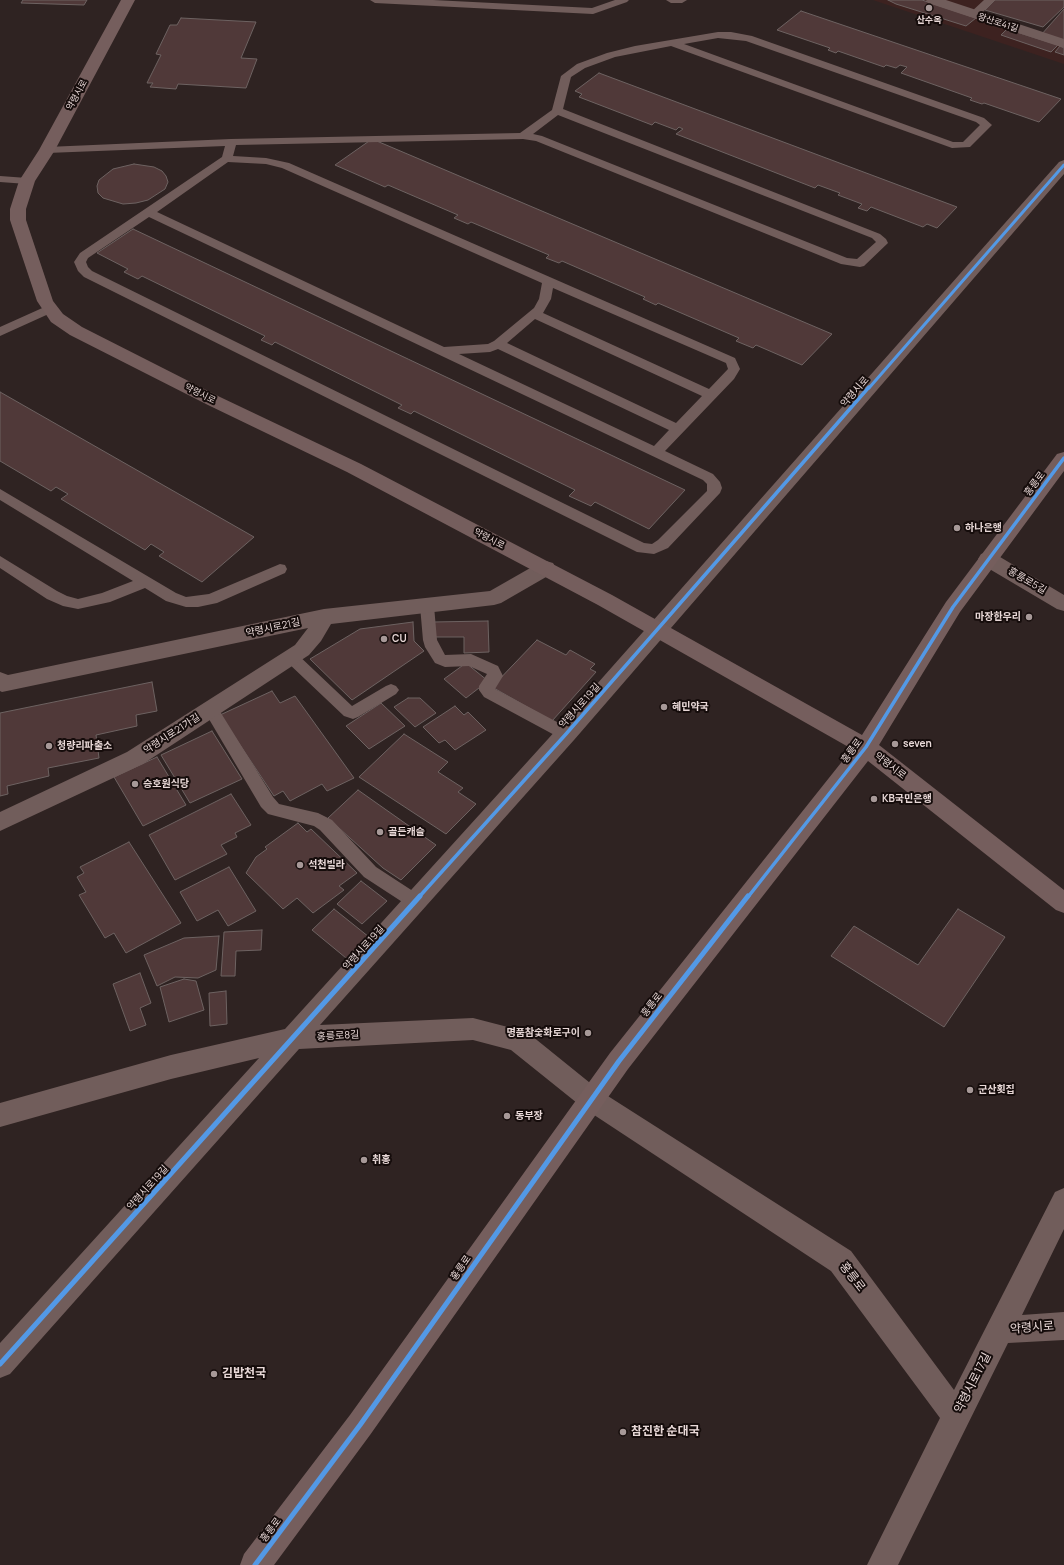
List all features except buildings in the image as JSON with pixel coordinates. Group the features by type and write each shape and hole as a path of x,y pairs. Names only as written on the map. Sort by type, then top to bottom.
{"main road":[{"name":"약령시로","path":"128,0 47,150 28,181 18,209 18,220 49,309 57,318 76,331 214,401 354,468 546,568 866,747 1064,903"},
{"name":"홍릉로","path":"255,1565 364,1418 618,1061 866,747 952,607 1064,458"}],"street":[{"name":"왕산로41길","path":"933,0 1064,44"},
{"name":"약령시로","path":"659,630 1064,166"},
{"name":"홍릉로5길","path":"988,559 1064,604"},
{"name":"약령시로21길","path":"1,683 324,617 494,598 546,568"},
{"name":"약령시로21가길","path":"0,822 135,758 291,657 310,643 324,617"},
{"name":"약령시로19길","path":"0,1364 295,1038 659,630"},
{"name":"홍릉로8길","path":"0,1116 171,1066 295,1038 473,1029 518,1040 591,1099"},
{"name":"홍릉로","path":"591,1099 841,1261 956,1416"},
{"name":"약령시로17길","path":"882,1565 1064,1201"},
{"name":"약령시로","path":"1000,1330 1064,1326"}],"lane":[{"path":"375,0 593,10 624,0"},
{"path":"671,0 682,0"},
{"path":"974,15 990,0"},
{"path":"523,136 557,111 565,80 568,74 576,68 622,51 718,35 743,37 980,120 987,125 966,145 952,145 672,43"},
{"path":"47,150 231,142 523,136 538,138 845,261 860,263 882,243 882,240 876,236 557,111"},
{"path":"148,212 708,477 713,482 715,488 713,493 663,544 654,549 642,548 95,277 82,268 80,262 84,256 148,212 226,159 230,152 231,142"},
{"path":"226,159 266,161 285,165 732,361 734,369 656,452"},
{"path":"0,179 28,181"},
{"path":"441,351 490,348 498,344 544,304 549,280"},
{"path":"0,332 49,309"},
{"path":"534,314 711,395"},
{"path":"498,344 678,429"},
{"path":"0,494 171,597 186,602 198,602 216,597 280,569"},
{"path":"0,561 52,595 63,601 78,604 105,598 146,582"},
{"name":"약령시로19길","path":"428,606 430,640 432,647 440,659 446,661 471,660 493,670 495,676 487,686 489,693 566,734"},
{"path":"291,657 349,712 352,713 391,690"},
{"path":"211,709 267,802 274,809 318,820 326,825 370,872 416,902"}],"shaded area":[{"path":"873,0 993,0 978,14 1064,42 1064,64"}],"cycle path":[{"path":"0,1364 566,734 1064,165"},
{"path":"255,1565 360,1425 619,1061 866,747 953,607 1064,458"}],"place":[{"name":"산수옥","path":"929,8"},
{"name":"하나은행","path":"957,528"},
{"name":"마장한우리","path":"1029,617"},
{"name":"CU","path":"384,639"},
{"name":"혜민약국","path":"664,707"},
{"name":"seven","path":"895,744"},
{"name":"청량리파출소","path":"49,746"},
{"name":"승호원식당","path":"135,784"},
{"name":"KB국민은행","path":"874,799"},
{"name":"골든캐슬","path":"380,832"},
{"name":"석천빌라","path":"300,865"},
{"name":"명품참숯화로구이","path":"588,1033"},
{"name":"군산횟집","path":"970,1090"},
{"name":"동부장","path":"507,1116"},
{"name":"취홍","path":"364,1160"},
{"name":"김밥천국","path":"214,1374"},
{"name":"참진한 순대국","path":"623,1432"}]}
